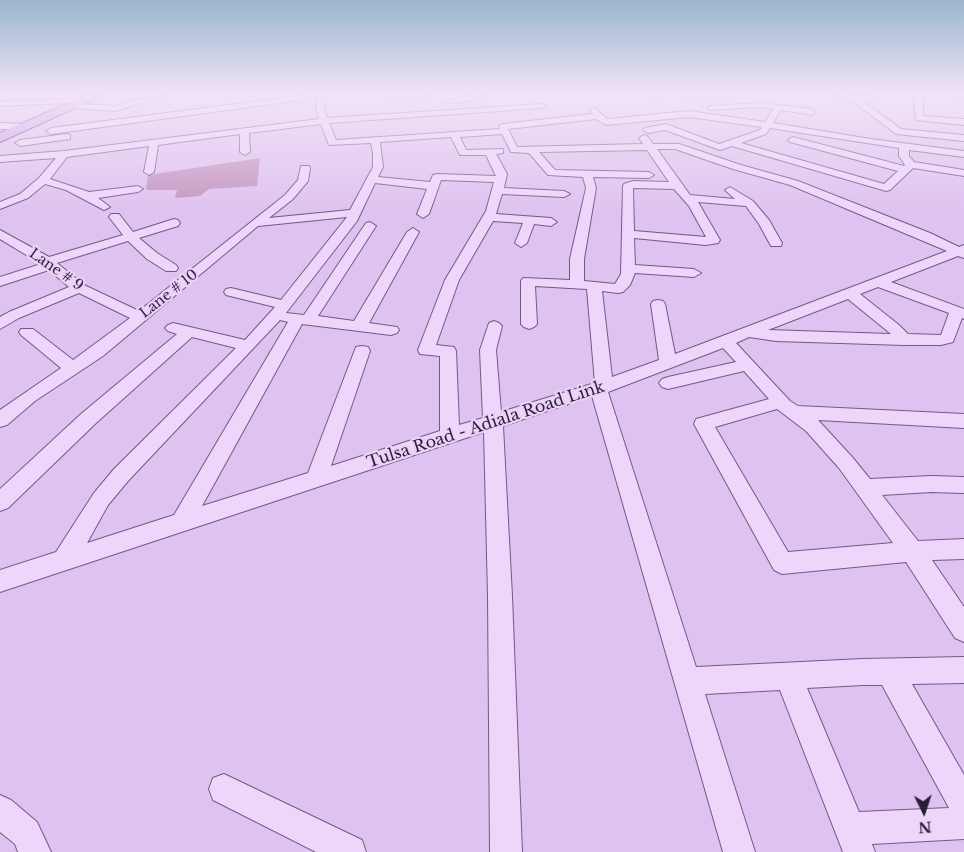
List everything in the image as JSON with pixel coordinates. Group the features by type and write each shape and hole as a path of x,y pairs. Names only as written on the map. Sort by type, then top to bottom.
{"main road":[{"path":"8,145 15,134"}],"street":[{"path":"8,145 43,134"},
{"path":"8,145 83,134"},
{"path":"0,159 64,154 223,134"},
{"path":"244,134 245,152"},
{"path":"329,134 332,143 470,134"},
{"path":"506,134 514,150"},
{"path":"628,234 706,241 714,240 689,198 674,181 640,134"},
{"path":"683,134 715,146 732,143 753,134"},
{"path":"785,134 854,154 908,167 964,173"},
{"path":"810,134 964,154"},
{"path":"918,134 964,138"},
{"path":"454,135 463,153 583,144 676,146 823,181 886,188 908,167"},
{"path":"182,522 291,315 351,221 378,167 378,153 369,140"},
{"path":"149,172 154,143"},
{"path":"732,143 823,181 926,236 962,251"},
{"path":"577,284 578,259 591,188 590,167 583,144"},
{"path":"625,146 632,158"},
{"path":"904,146 904,156 908,167"},
{"path":"530,149 552,173 590,167 674,181"},
{"path":"450,436 448,351 426,350 452,280 489,217 500,185 502,174 489,151"},
{"path":"0,206 24,196 43,180 64,154"},
{"path":"823,181 854,154"},
{"name":"Lane # 10","path":"0,420 29,397 97,352 223,251 288,197 303,181 306,168"},
{"path":"423,214 436,178 440,176 564,194"},
{"path":"372,179 434,186"},
{"path":"43,180 70,188 88,196 104,208"},
{"path":"528,324 528,281 618,289 623,285 628,269 630,185 674,181"},
{"path":"88,196 138,189"},
{"path":"730,190 749,203 765,223 776,243"},
{"path":"689,198 749,203"},
{"path":"255,223 354,213"},
{"path":"489,217 551,222"},
{"path":"115,218 152,256 171,268"},
{"path":"521,243 530,220"},
{"path":"0,282 49,263 174,223"},
{"path":"64,560 101,499 121,475 247,346 291,315 370,226"},
{"path":"359,326 414,232"},
{"name":"Lane # 9","path":"0,234 49,263 79,288 139,317"},
{"name":"Tulsa Road - Adiala Road Link","path":"0,581 601,387 962,251"},
{"path":"628,269 694,273"},
{"path":"749,332 768,336 904,340 947,339 961,312 878,282"},
{"path":"594,286 601,387 739,852"},
{"path":"0,324 14,315 79,288"},
{"path":"230,292 291,315 391,330"},
{"path":"850,293 894,328 904,340"},
{"path":"658,304 668,363"},
{"path":"494,326 488,350 493,422 506,852"},
{"path":"0,502 181,330 247,346"},
{"path":"27,332 72,368"},
{"path":"726,341 787,407 814,426 912,551 964,629"},
{"path":"316,479 362,352"},
{"path":"668,383 747,365"},
{"path":"964,421 787,407 703,424 782,563 964,548"},
{"path":"864,488 931,484 964,485"},
{"path":"687,681 964,670"},
{"path":"890,672 964,805"},
{"path":"788,676 854,840 964,823"},
{"path":"224,789 350,852"},
{"path":"0,811 26,833 35,852"}],"shaded area":[{"path":"260,158 257,186 209,189 200,196 175,198 177,190 146,190 148,175"}]}
